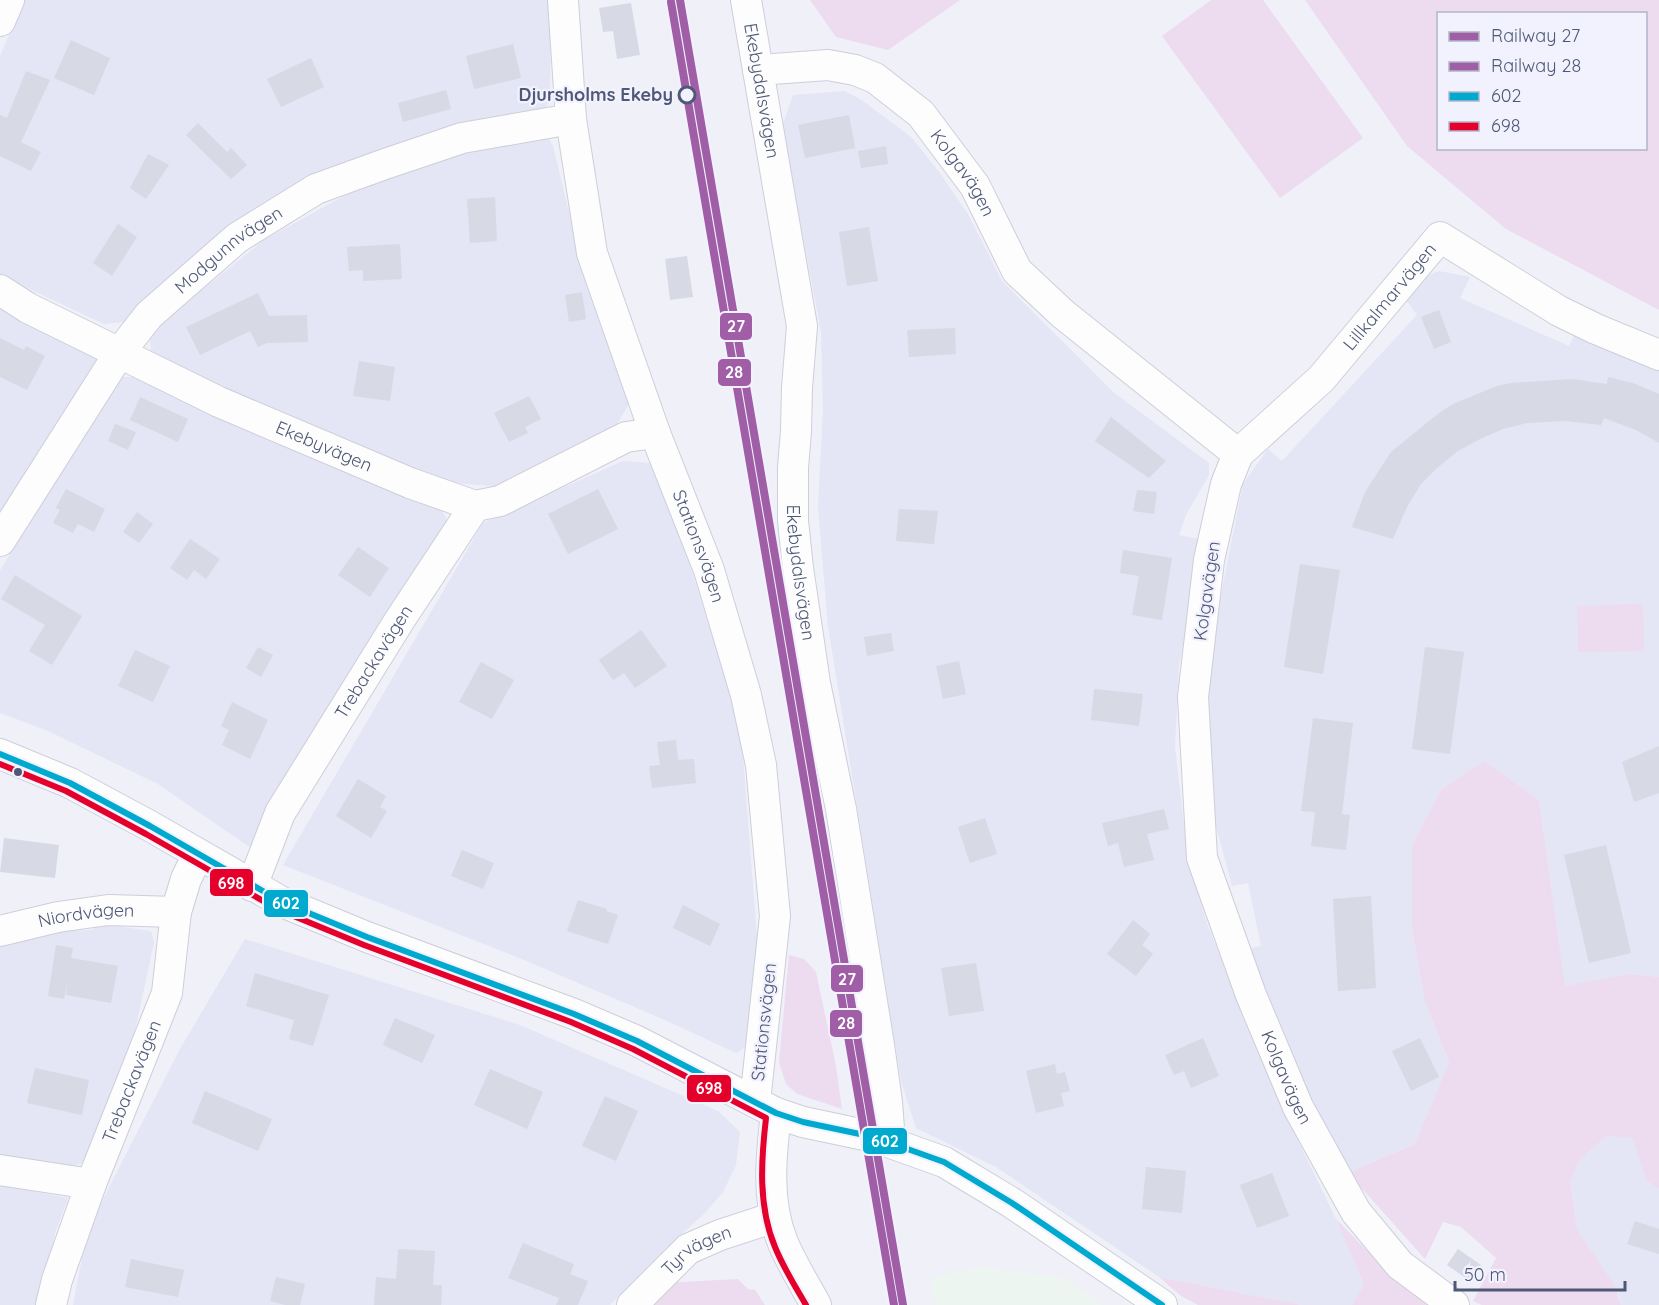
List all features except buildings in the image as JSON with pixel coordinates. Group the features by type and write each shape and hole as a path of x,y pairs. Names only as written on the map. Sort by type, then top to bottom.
{"street":[{"path":"0,21 9,0"},
{"name":"Stationsvägen","path":"563,0 571,119 592,253 655,433 709,570 746,695 761,765 775,916 765,1108 771,1154 771,1193 783,1243 816,1305"},
{"name":"Ekebydalsvägen","path":"746,0 802,326 793,468 793,521 798,568 875,1021 887,1102 890,1142"},
{"name":"Kolgavägen","path":"758,70 828,65 855,70 875,78 921,114 975,186 1017,271 1063,314 1238,454 1226,484 1209,560 1194,697 1202,858 1251,995 1298,1107 1356,1212 1400,1265 1454,1305"},
{"name":"Modgunnvägen","path":"0,542 120,352 149,315 237,238 316,189 462,138 571,119"},
{"name":"Lillkalmarvägen","path":"1238,454 1321,379 1440,237 1559,311 1627,343 1659,355"},
{"name":"Ekebyvägen","path":"0,290 28,308 219,402 410,483 475,506"},
{"path":"475,506 500,501 626,437 655,433"},
{"name":"Trebackavägen","path":"252,886 280,813 399,621 475,506"},
{"path":"0,754 70,783 282,903 574,1014 637,1041 765,1108 803,1122 859,1133 890,1142 944,1162 1012,1203 1162,1305"},
{"name":"Trebackavägen","path":"51,1305 57,1280 91,1184 167,993 176,912 186,879 198,854"},
{"name":"Niordvägen","path":"0,931 58,916 108,910 176,912"},
{"path":"0,1170 91,1184"},
{"name":"Tyrvägen","path":"632,1305 688,1249 720,1235 775,1217"}],"shaded area":[{"path":"24,0 548,0 551,11 550,101 545,108 528,113 458,123 456,132 351,165 235,221 227,234 124,322 104,324 0,275 0,56"},
{"path":"810,0 960,0 888,50 836,37"},
{"path":"1211,0 1263,0 1363,138 1280,198 1162,36"},
{"path":"1305,0 1659,0 1659,310 1506,229 1407,146"},
{"path":"845,91 863,101 911,137 968,214 1002,281 1113,392 1209,463 1209,475 1186,515 1179,535 1204,540 1179,666 1175,747 1187,851 1205,918 1244,1019 1364,1285 1352,1305 1302,1305 1159,1277 996,1167 916,1128 901,1081 828,626 818,506 823,410 821,331 782,127 793,95"},
{"path":"548,137 553,146 587,287 629,404 617,424 578,448 520,478 493,486 442,482 281,418 151,351 150,335 264,240 369,182 456,153"},
{"path":"1439,271 1470,277 1460,298 1569,346 1578,328 1659,367 1659,977 1630,974 1565,987 1539,800 1484,761 1441,790 1412,845 1412,929 1425,1002 1449,1062 1415,1144 1348,1173 1257,987 1246,949 1261,946 1248,883 1232,886 1209,800 1206,715 1220,600 1243,484 1268,449 1282,461 1417,315 1406,300 1422,278"},
{"path":"0,305 104,362 0,530"},
{"path":"114,377 137,377 346,472 441,508 451,528 267,859 158,784 48,731 0,713 0,571"},
{"path":"623,461 651,463 664,481 741,730 759,964 754,1042 736,1053 517,957 283,865 483,523"},
{"path":"1643,604 1644,651 1578,652 1577,606"},
{"path":"1484,761 1539,800 1565,986 1630,974 1659,977 1659,1189 1646,1180 1633,1138 1606,1136 1578,1162 1570,1182 1577,1230 1613,1283 1621,1305 1482,1305 1473,1301 1496,1258 1461,1227 1443,1222 1425,1259 1348,1173 1415,1144 1449,1062 1425,1002 1412,929 1412,845 1441,790"},
{"path":"103,924 151,931 154,942 132,1045 83,1162 69,1168 0,1155 0,945 53,932 91,930"},
{"path":"245,939 520,1025 718,1111 740,1132 736,1165 723,1192 703,1215 666,1248 610,1305 73,1305 86,1237 100,1205 180,1049"},
{"path":"789,955 804,959 816,972 836,1066 842,1109 797,1094 786,1084 779,1062"},
{"path":"1606,1136 1634,1138 1646,1180 1659,1189 1659,1305 1621,1305 1619,1297 1577,1230 1570,1182 1578,1162"},
{"path":"0,1185 68,1198 55,1233 40,1305 0,1305"},
{"path":"1336,1219 1391,1275 1431,1305 1352,1305 1364,1285"},
{"path":"981,1267 1060,1277 1103,1305 935,1305 931,1278"},
{"path":"1159,1277 1302,1305 1198,1305 1181,1296"},
{"path":"738,1279 748,1289 755,1290 765,1305 644,1305 663,1283"}],"rail line":[{"name":"27","path":"680,0 903,1305"},
{"name":"28","path":"671,2 894,1305"}],"transit line":[{"name":"602","path":"0,754 70,783 282,902 367,937 574,1014 637,1041 776,1113 803,1122 874,1137 944,1162 1012,1203 1162,1305"},
{"name":"698","path":"0,764 66,791 279,910 364,945 571,1022 633,1049 766,1118 762,1167 766,1216 778,1254 806,1305"}],"place":[{"name":"Djursholms Ekeby","path":"687,95"}]}
